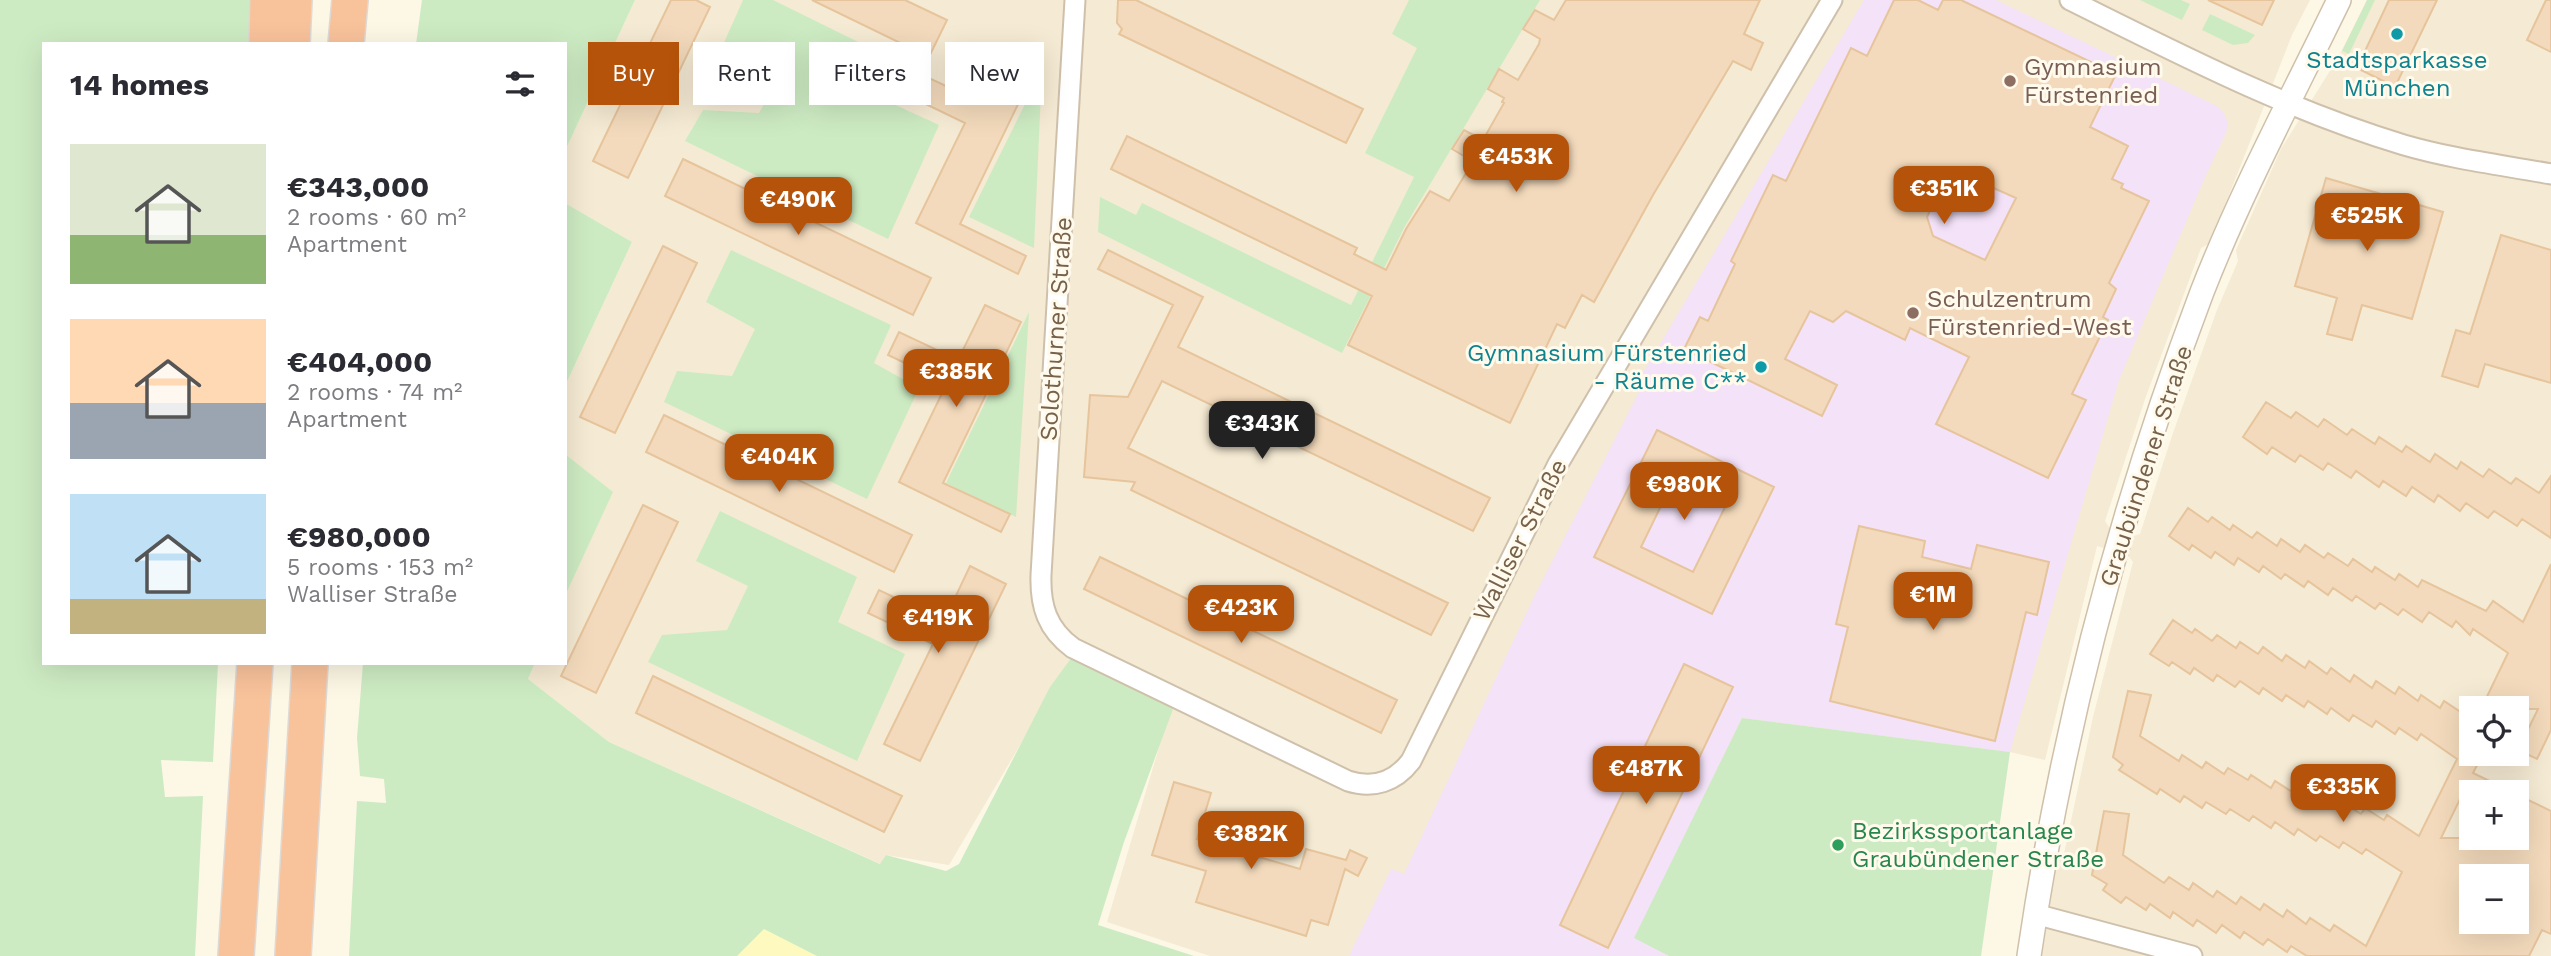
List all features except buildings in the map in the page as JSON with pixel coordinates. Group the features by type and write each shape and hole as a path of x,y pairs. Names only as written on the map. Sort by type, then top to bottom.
{"highway":[{"path":"267,42 268,0"},
{"path":"292,42 294,0"},
{"path":"346,42 350,0"},
{"path":"236,956 256,665"},
{"path":"293,956 310,665"}],"street":[{"name":"Solothurner Straße","path":"1073,648 1051,627 1044,611 1041,587 1075,0"},
{"name":"Walliser Straße","path":"1073,648 1348,781 1365,785 1377,784 1398,775 1411,761 1558,464 1832,0"},
{"path":"2070,0 2231,79 2357,130 2407,146 2551,174"},
{"name":"Graubündener Straße","path":"2029,956 2075,707 2146,453 2203,291 2254,173 2339,0"},
{"path":"2035,914 2192,956"}],"shaded area":[{"path":"635,0 2310,0 2292,35 2210,243 2201,248 2145,399 2105,521 2110,529 2104,548 2097,546 2045,760 2010,752 1742,718 1635,938 1669,956 1210,956 1107,922 1169,714 1178,695 1078,647 949,865 886,855 881,864 609,742 528,679 534,665 567,665 567,592 612,492 567,456 567,382 632,242 567,204 567,147 588,101 588,105 679,105 679,42 616,42"},
{"name":"Schulzentrum Fürstenried-West","path":"1864,0 1996,0 2217,106 2228,123 2119,380 2010,752 1742,718 1635,938 1669,956 1349,956 1391,869 1404,874 1534,597 1640,390 1635,386"},
{"path":"2367,0 2551,0 2551,956 2042,956 2057,856 2064,854 2093,717 2133,562 2128,555 2134,536 2140,534 2217,310 2238,261 2236,250 2281,149 2338,58"}],"green space":[{"path":"0,0 250,0 250,42 42,42 42,665 218,665 213,762 161,760 165,797 203,796 195,956 0,956"},
{"path":"422,0 635,0 616,42 588,42 588,101 567,147 567,42 416,42"},
{"path":"743,0 773,0 858,42 809,42 809,105 895,105 939,125 888,239 685,141 703,110 759,113 763,105 795,105 795,42 724,42"},
{"path":"1409,0 1540,0 1404,228 1342,353 1098,232 1100,197 1136,215 1142,203 1351,305 1414,177 1365,153 1417,48 1392,34"},
{"path":"2140,0 2181,0 2190,4 2182,20"},
{"path":"2367,0 2375,0 2349,54 2342,51"},
{"path":"2210,14 2255,35 2248,43 2233,45 2202,30"},
{"path":"1025,105 1040,105 1034,248 969,217"},
{"path":"567,204 632,242 567,382"},
{"path":"731,250 891,325 874,363 919,388 867,499 664,402 677,371 732,376 755,329 706,302"},
{"path":"1029,312 1016,517 946,483"},
{"path":"567,456 613,492 567,592"},
{"path":"720,511 857,577 838,622 905,654 857,761 648,662 662,635 727,630 748,586 696,561"},
{"path":"1075,653 1176,701 1124,842 1098,925 1194,956 349,956 357,801 386,803 384,779 360,776 357,738 363,665 534,665 528,679 609,742 880,864 886,855 946,871 959,864 1050,687"},
{"name":"Bezirkssportanlage Graubündener Straße","path":"1742,718 2010,752 1981,956 1669,956 1634,938"}],"sand":[{"path":"764,929 817,956 737,956"}],"place":[{"name":"Stadtsparkasse München","path":"2397,34"},
{"name":"Gymnasium Fürstenried","path":"2010,81"},
{"name":"Schulzentrum Fürstenried-West","path":"1913,313"},
{"name":"Gymnasium Fürstenried - Räume C**","path":"1761,367"},
{"name":"Bezirkssportanlage Graubündener Straße","path":"1838,845"}]}
